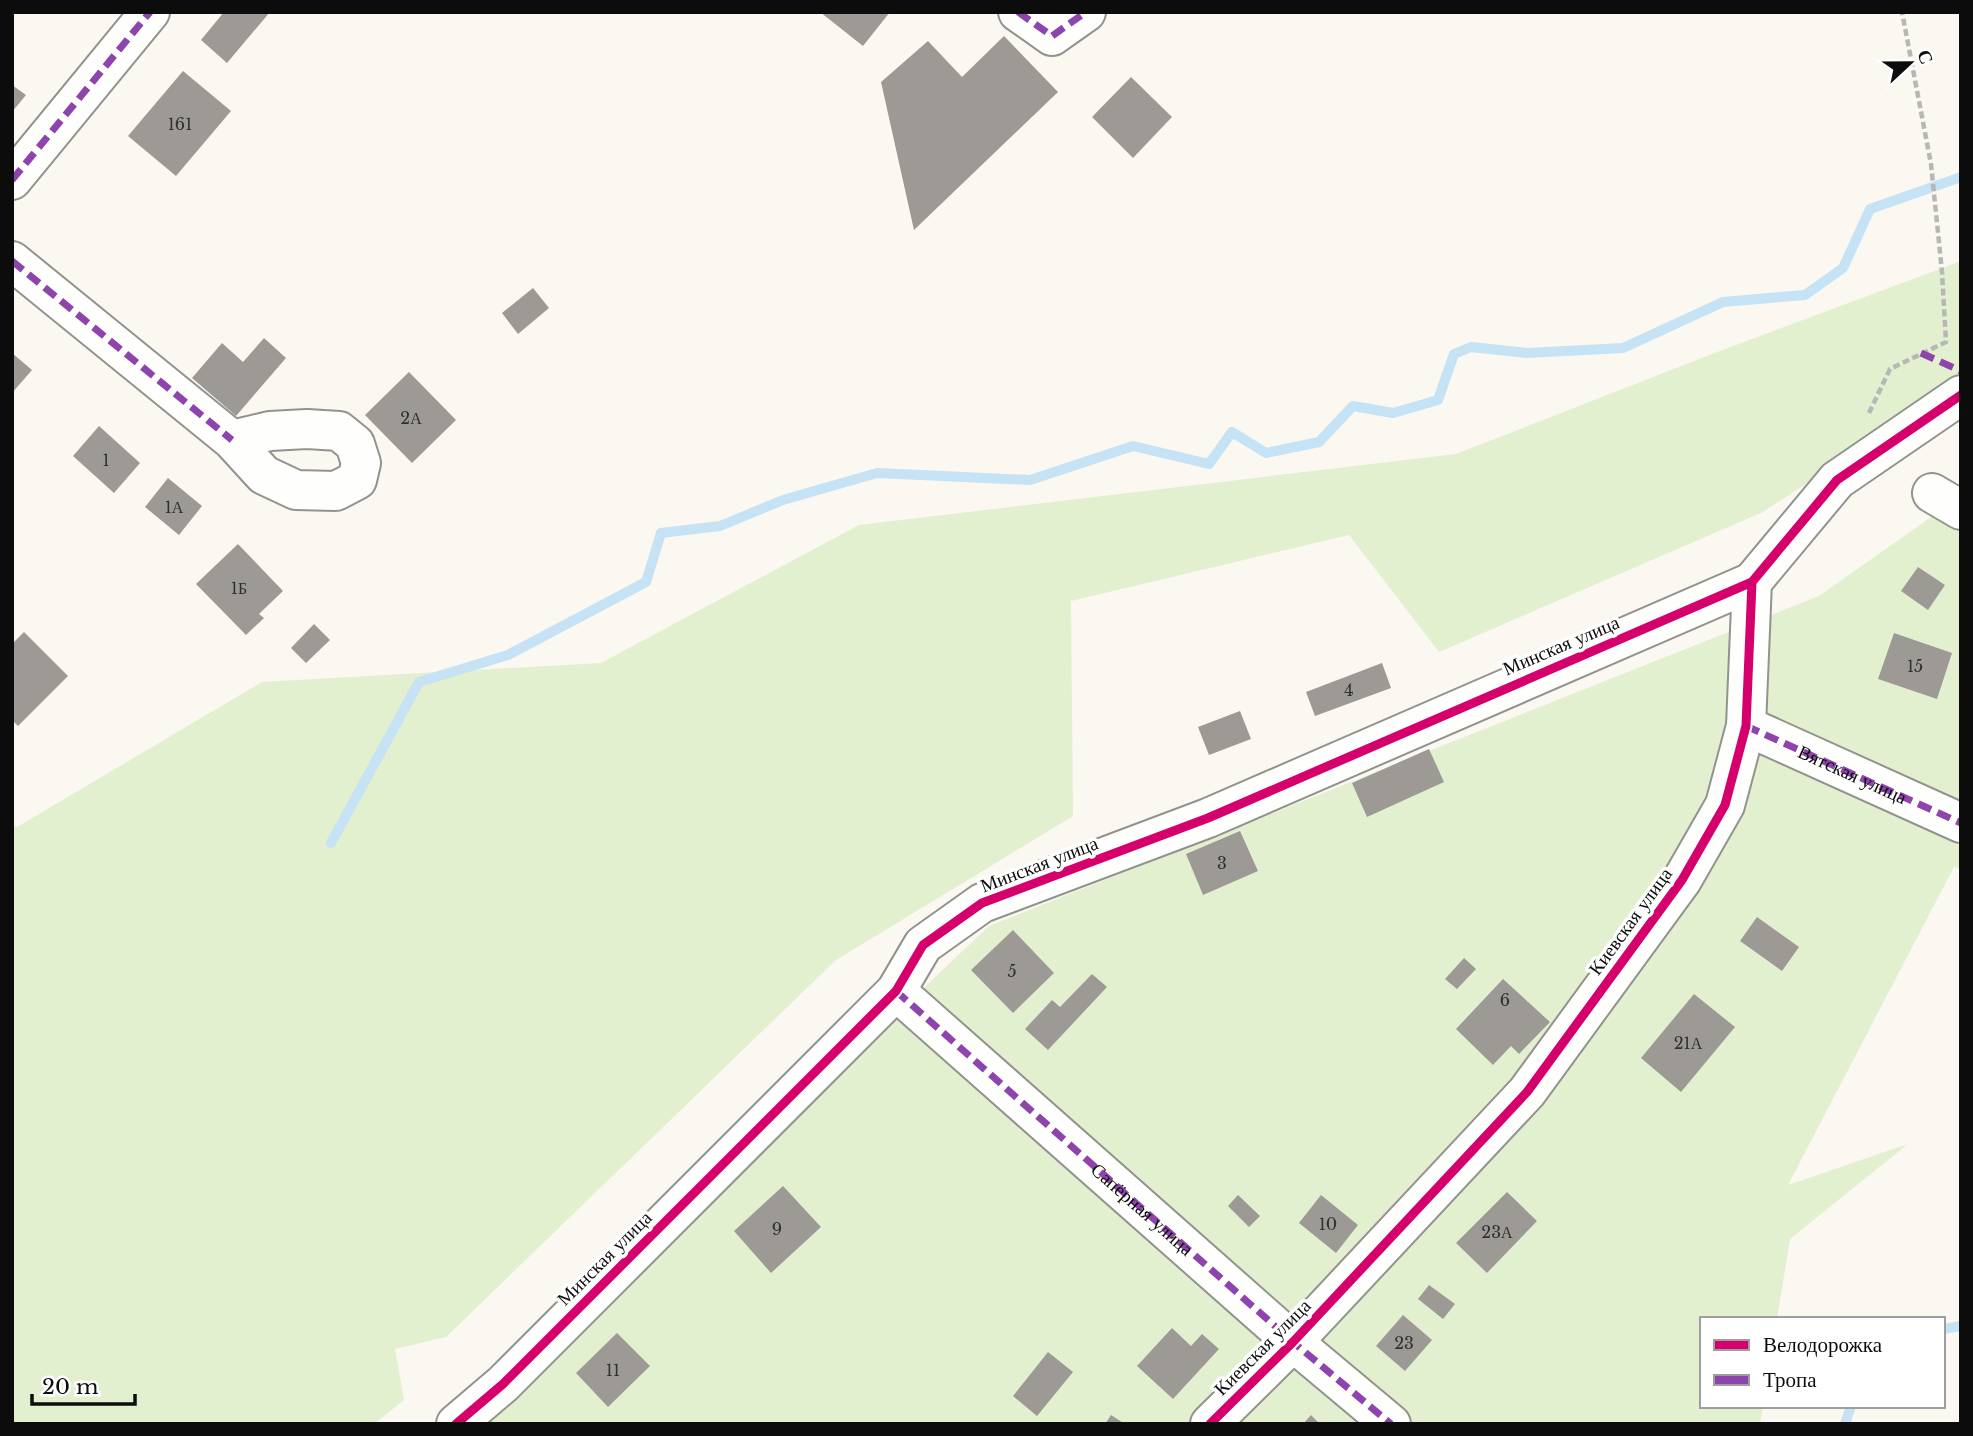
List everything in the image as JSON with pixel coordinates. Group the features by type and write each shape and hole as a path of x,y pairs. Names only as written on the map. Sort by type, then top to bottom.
{"street":[{"path":"12,180 150,12"},
{"path":"1018,12 1052,36 1086,12"},
{"path":"12,261 232,440"},
{"path":"1752,582 1838,480 1961,395"},
{"name":"Киевская улица","path":"1210,1424 1293,1342 1527,1092 1674,891 1725,805 1746,726 1752,582"},
{"name":"Минская улица","path":"456,1424 503,1384 896,991 923,945 982,903 1209,818 1752,582"},
{"name":"Вятская улица","path":"1746,726 1961,823"},
{"name":"Сапёрная улица","path":"896,991 1293,1342 1391,1424"}],"path":[{"path":"1866,418 1890,369 1946,342 1931,164 1902,12"}],"green space":[{"path":"1961,261 1961,382 1763,512 1439,652 1349,535 1071,601 1073,816 836,960 446,1337 395,1349 404,1400 374,1424 12,1424 12,825 17,827 262,682 601,663 859,525 1456,454"},
{"path":"1961,496 1961,869 1954,867 1788,1185 1908,1144 1790,1239 1777,1317 1700,1317 1700,1408 1763,1408 1760,1424 464,1424 989,926 1819,596"}],"building":[{"path":"224,12 270,12 227,63 201,40"},
{"path":"820,12 890,12 863,46"},
{"path":"1004,36 1058,92 914,230 881,82 928,41 962,77"},
{"path":"183,71 231,111 176,176 128,136"},
{"path":"1131,77 1172,117 1133,158 1092,117"},
{"path":"12,85 26,95 12,112"},
{"path":"533,288 549,308 518,334 502,313"},
{"path":"264,338 286,358 236,416 192,378 222,343 243,362"},
{"path":"12,353 32,370 12,393"},
{"path":"409,372 456,420 412,463 365,415"},
{"path":"99,426 140,463 114,493 73,456"},
{"path":"168,478 202,506 179,535 145,507"},
{"path":"238,544 283,591 259,614 264,618 246,635 196,584"},
{"path":"1918,567 1945,585 1928,610 1901,591"},
{"path":"314,624 330,640 306,663 291,648"},
{"path":"24,632 68,676 18,726 12,720 12,644"},
{"path":"1894,633 1952,653 1937,699 1878,679"},
{"path":"1382,663 1391,688 1315,716 1306,692"},
{"path":"1240,711 1251,739 1209,755 1198,727"},
{"path":"1429,749 1444,782 1367,817 1352,783"},
{"path":"1240,831 1258,871 1203,895 1186,854"},
{"path":"1757,917 1799,947 1782,971 1740,941"},
{"path":"1013,930 1054,973 1013,1013 971,970"},
{"path":"1464,958 1476,969 1457,989 1445,979"},
{"path":"1092,974 1107,987 1048,1050 1025,1029 1052,1000 1060,1007"},
{"path":"1503,979 1550,1022 1519,1054 1511,1046 1493,1065 1456,1029"},
{"path":"1694,994 1735,1027 1681,1092 1641,1058"},
{"path":"783,1186 821,1227 771,1273 734,1231"},
{"path":"1507,1192 1537,1221 1487,1273 1456,1243"},
{"path":"1238,1195 1260,1216 1249,1227 1228,1206"},
{"path":"1321,1195 1358,1225 1336,1253 1299,1223"},
{"path":"1429,1285 1455,1304 1443,1319 1418,1299"},
{"path":"1403,1315 1432,1340 1405,1371 1376,1346"},
{"path":"1172,1328 1191,1346 1202,1334 1219,1349 1173,1399 1137,1366"},
{"path":"617,1333 650,1366 608,1407 576,1373"},
{"path":"1048,1352 1073,1372 1037,1416 1013,1396"},
{"path":"1111,1415 1125,1424 1105,1424"},
{"path":"1311,1415 1320,1424 1303,1424"}],"waterway":[{"path":"331,843 419,682 508,655 646,582 661,533 720,526 783,500 877,473 1030,480 1133,446 1209,464 1232,432 1266,453 1319,442 1353,406 1393,413 1438,400 1454,354 1471,347 1527,353 1623,348 1723,302 1805,295 1843,268 1870,209 1961,177"},
{"path":"1945,1329 1961,1326"},
{"path":"1845,1424 1850,1408"}],"marked path":[{"path":"12,180 150,12"},
{"path":"1018,12 1052,36 1086,12"},
{"path":"12,261 232,440"},
{"path":"1921,353 1961,371"},
{"path":"1746,726 1961,823"},
{"path":"896,991 1293,1342 1391,1424"}],"cycle path":[{"path":"1210,1424 1293,1342 1527,1092 1682,880 1725,805 1746,726 1752,582 1837,480 1961,395"},
{"path":"456,1424 503,1384 896,991 923,945 982,903 1208,818 1752,582"}]}
